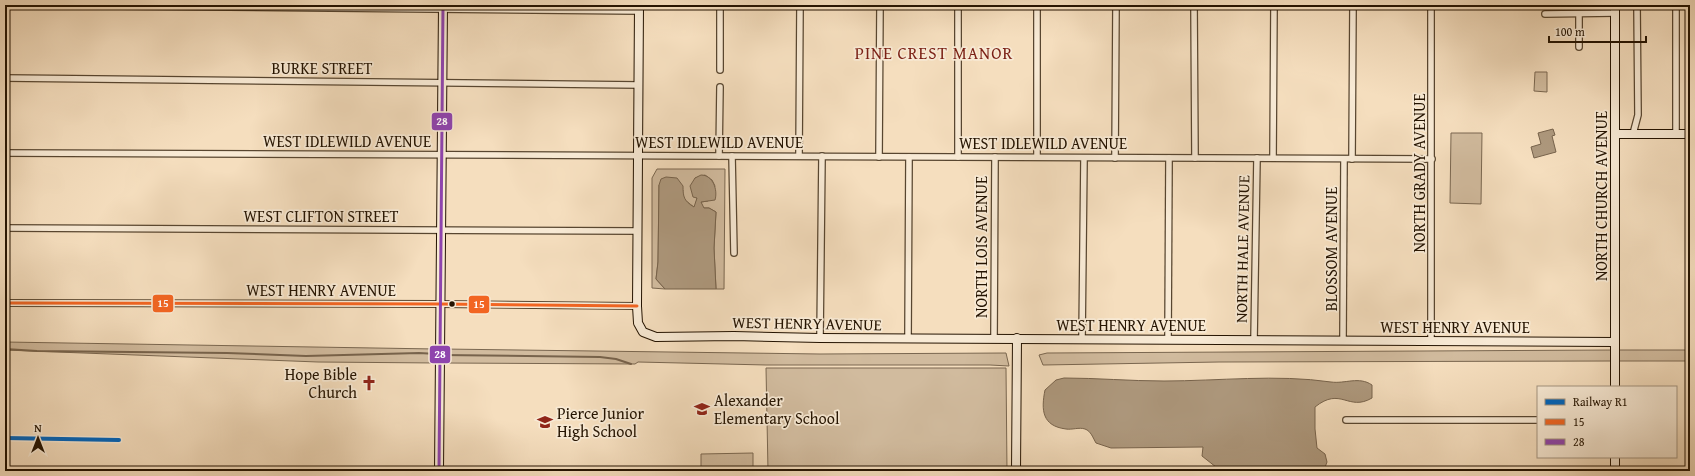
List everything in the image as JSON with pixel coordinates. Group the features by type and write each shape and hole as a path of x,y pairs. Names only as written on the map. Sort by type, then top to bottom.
{"street":[{"path":"13,5 639,8 637,306"},
{"path":"720,5 720,70"},
{"path":"799,156 800,5"},
{"path":"879,157 880,5"},
{"path":"958,5 958,157"},
{"path":"1037,5 1037,157"},
{"path":"1115,158 1116,5"},
{"path":"1194,5 1195,158"},
{"path":"1273,158 1274,5"},
{"path":"1352,159 1354,5"},
{"name":"NORTH GRADY AVENUE","path":"1431,5 1431,341"},
{"path":"1633,134 1638,115 1638,5"},
{"path":"1676,5 1676,134"},
{"path":"439,471 443,7"},
{"path":"1545,14 1579,14 1615,9"},
{"name":"NORTH CHURCH AVENUE","path":"1615,9 1615,386"},
{"path":"1579,14 1579,47"},
{"name":"BURKE STREET","path":"5,78 639,85"},
{"path":"719,156 720,87"},
{"path":"1616,134 1690,134"},
{"name":"WEST IDLEWILD AVENUE","path":"5,153 1432,159"},
{"path":"732,156 734,253"},
{"path":"820,338 822,156"},
{"path":"908,338 909,157"},
{"name":"NORTH LOIS AVENUE","path":"994,338 995,157"},
{"path":"1082,339 1084,158"},
{"path":"1168,339 1169,158"},
{"name":"NORTH HALE AVENUE","path":"1254,340 1256,158"},
{"name":"BLOSSOM AVENUE","path":"1343,340 1344,159"},
{"name":"WEST CLIFTON STREET","path":"5,228 638,231"},
{"name":"WEST HENRY AVENUE","path":"5,303 637,306 638,322 643,332 656,337 734,336 820,338 1615,342"},
{"path":"1016,471 1017,338"},
{"path":"1346,420 1537,420"},
{"path":"1615,458 1615,471"}],"shaded area":[{"path":"1535,72 1547,72 1547,92 1534,91"},
{"path":"1553,129 1555,135 1552,136 1556,152 1534,158 1531,147 1541,144 1538,133"},
{"path":"1451,133 1482,133 1481,204 1450,203"},
{"path":"657,169 725,169 724,289 716,289 714,248 716,212 709,208 703,208 701,202 708,201 715,186 712,180 705,175 695,178 697,198 695,208 685,200 682,193 683,190 659,185 658,262 656,279 665,289 652,288 652,178"},
{"path":"701,175 711,180 714,184 716,192 715,200 701,202 704,208 709,208 716,212 714,248 716,289 665,289 656,279 658,262 659,185 661,179 666,177 677,178 683,186 685,198 688,203 694,207 697,198 693,197 690,186 695,178"},
{"path":"5,342 436,349 436,363 318,362 5,350"},
{"path":"443,349 820,354 1006,353 1009,366 766,365 638,362 635,364 443,363"},
{"path":"1612,350 1612,361 1219,362 1043,365 1039,355 1047,353"},
{"path":"1618,350 1690,350 1690,361 1618,361"},
{"path":"766,368 1006,368 1007,471 768,471"},
{"path":"1064,378 1164,381 1290,378 1336,382 1362,381 1372,385 1372,398 1364,402 1332,399 1324,401 1315,407 1317,448 1325,454 1327,462 1324,470 1221,471 1202,456 1203,447 1111,448 1096,443 1090,433 1085,429 1066,429 1052,424 1045,416 1043,404 1045,390 1056,380"},
{"path":"753,453 753,471 701,471 701,454"}],"waterway":[{"path":"5,349 37,351 227,353 306,356 419,353 437,354"},
{"path":"441,355 600,357 616,359 631,364"}],"rail line":[{"name":"R1","path":"5,438 119,440"}],"transit line":[{"name":"28","path":"439,471 443,5"},
{"name":"15","path":"5,303 637,306"}],"place":[{"name":"Hope Bible Church","path":"369,383"},
{"name":"Alexander Elementary School","path":"702,409"},
{"name":"Pierce Junior High School","path":"545,422"}],"district":[{"name":"PINE CREST MANOR","path":"934,52"}]}
